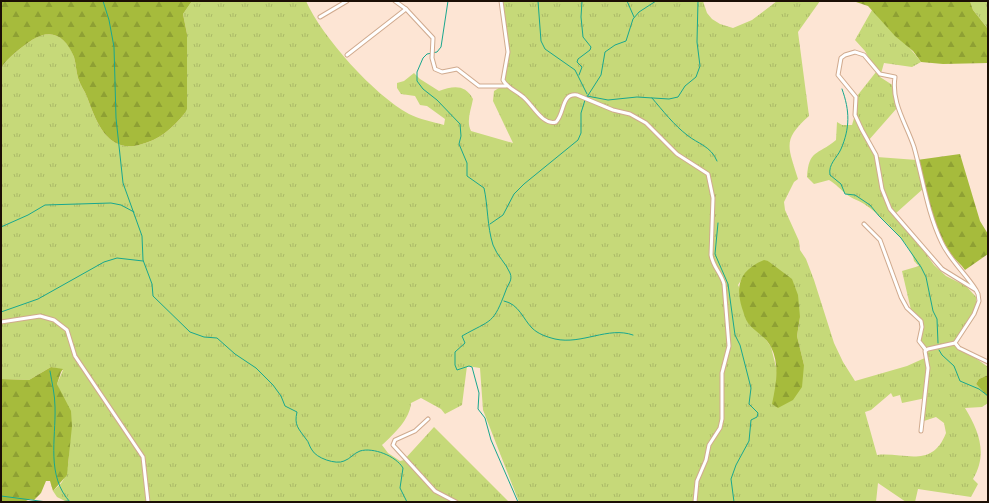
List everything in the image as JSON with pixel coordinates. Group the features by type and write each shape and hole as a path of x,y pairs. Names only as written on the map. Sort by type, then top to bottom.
{"street":[{"path":"320,17 347,1"},
{"path":"395,1 406,9 433,38 432,58 435,69 442,72 457,69 479,86 502,85 508,87 523,96 540,114 552,123 559,120 565,100 571,94 630,114 652,128 677,154 708,174 713,198 711,255 712,262 724,284 729,349 723,363 723,415 721,424 709,445 695,486 694,502"},
{"path":"501,1 508,52 503,76 508,87"},
{"path":"347,55 406,9"},
{"path":"926,350 955,343 977,308 979,297 976,290 947,252 938,235 923,188 912,141 895,100 895,77 880,74 861,53 855,52 845,55 839,63 838,75 856,96 856,114 862,130 876,155 882,189 890,209 942,269 976,290"},
{"path":"864,224 883,244 901,297 907,308 921,321 922,327 919,341 926,350 925,354 928,368 921,431"},
{"path":"1,322 40,316 54,320 67,330 75,356 143,457 148,502"},
{"path":"955,343 959,348 988,362"},
{"path":"428,419 415,431 396,440 393,445 435,491 456,502"}],"green space":[{"path":"1,1 192,1 183,14 187,34 187,109 185,113 165,133 146,143 128,146 111,140 104,133 94,116 79,81 71,50 58,36 46,34 39,36 11,56 1,68"},
{"path":"192,1 306,1 336,48 365,79 395,105 413,116 444,125 445,119 427,106 420,105 415,96 401,94 397,88 397,83 404,81 414,73 420,79 439,91 454,87 466,91 473,99 469,119 471,131 513,143 493,101 494,91 502,86 509,53 502,1 703,1 707,13 712,19 720,24 733,28 752,20 777,1 820,1 798,32 809,116 794,131 791,138 790,151 798,179 794,182 784,202 785,210 799,241 800,250 806,259 814,280 834,343 843,362 855,381 907,366 927,357 919,343 922,321 911,310 902,271 919,266 914,261 908,247 895,231 865,204 848,196 829,180 814,184 807,177 808,168 812,157 836,140 837,122 842,125 852,125 857,108 857,96 876,72 865,51 855,40 872,10 904,42 921,62 912,67 884,63 880,77 894,86 897,108 868,141 877,157 917,160 924,188 895,214 934,265 946,276 966,286 976,297 977,311 974,318 956,344 988,367 988,375 979,379 976,384 988,397 988,403 982,407 965,408 978,434 981,452 978,470 973,479 978,484 971,497 918,489 915,502 906,502 878,483 876,502 519,502 483,410 480,368 467,366 462,405 445,414 441,409 421,398 411,403 405,420 382,445 388,453 400,461 404,460 434,427 509,502 67,502 57,497 53,491 62,482 69,461 67,419 61,393 57,384 63,370 51,367 29,380 1,379 1,68 11,56 39,36 52,34 58,36 63,39 71,50 79,81 94,116 104,133 111,140 119,144 128,146 146,143 165,133 185,113 187,34 183,14","holes":["768,261 800,317 797,336 804,365 776,384 777,371 771,347 762,334 738,285 750,269 762,262","891,393 893,397 900,395 902,403 926,398 924,421 936,417 944,423 946,433 940,444 933,451 925,455 917,456 877,455 865,412 871,410"]},
{"path":"853,1 970,1 973,10 988,29 988,63 943,64 921,62 913,51 895,36 868,6"},
{"path":"970,1 988,1 988,29 973,10"},
{"path":"960,154 980,221 988,234 988,254 965,270 951,254 934,221 917,160"},
{"path":"764,260 768,261 792,279 798,295 800,317 797,336 804,365 802,387 793,400 778,408 772,404 776,375 776,361 774,354 766,340 745,318 739,292 741,279 749,268"},
{"path":"51,367 63,369 57,384 71,411 72,426 67,475 53,491 50,481 46,481 41,493 34,500 30,499 24,502 1,502 1,379 29,380"},
{"path":"988,375 988,397 976,384 979,379"}],"waterway":[{"path":"103,1 109,20 114,47 116,118 123,183 142,236 143,260 152,284 153,296 190,332 204,337 217,338 235,354 256,368 273,385 281,396 285,406 297,412 297,426 308,441 314,453 318,456 331,461 340,462 360,451 371,450 390,456 400,464 403,468 400,488 407,502"},
{"path":"448,1 441,47 437,52 427,54 423,58 417,72 417,81 423,89 437,100 460,124 461,136 459,144 467,163 467,176 484,188 493,245 508,269 511,278 498,310 490,320 462,336 465,343 455,352 455,365 457,370 469,366 472,367 479,393 478,409 485,418 491,440 518,502"},
{"path":"538,1 541,41 545,49 575,70 587,94"},
{"path":"579,75 582,67 577,62 578,59 590,50 591,47 583,37 581,17 582,1"},
{"path":"627,1 634,17"},
{"path":"587,97 601,75 605,52 615,45 626,41 633,19 639,12 656,1"},
{"path":"587,96 608,100 637,97 669,99 678,97 685,86 696,77 700,66 697,42 698,1"},
{"path":"842,89 848,112 847,127 841,149 830,168 830,175 841,184 845,194 855,195 870,205 901,238 921,267 926,277 933,311 937,319 938,343"},
{"path":"652,98 682,131 708,149 717,161"},
{"path":"490,224 503,215 514,194 524,184 578,140 581,133 581,113 585,100"},
{"path":"1,227 28,215 45,205 111,203 121,205 134,212"},
{"path":"718,223 715,254 728,284 735,335 740,345 751,388 749,404 758,413 757,417 751,420 749,441 736,465 731,479 734,502"},
{"path":"1,312 38,299 104,262 117,258 143,261"},
{"path":"504,301 517,308 534,330 555,339 575,340 614,333 633,335"},
{"path":"939,350 942,355 954,366 960,381 979,389 988,396"},
{"path":"50,371 55,402 55,469 58,481 70,502"},
{"path":"1,496 47,502"},
{"path":"59,502 68,501"}]}
